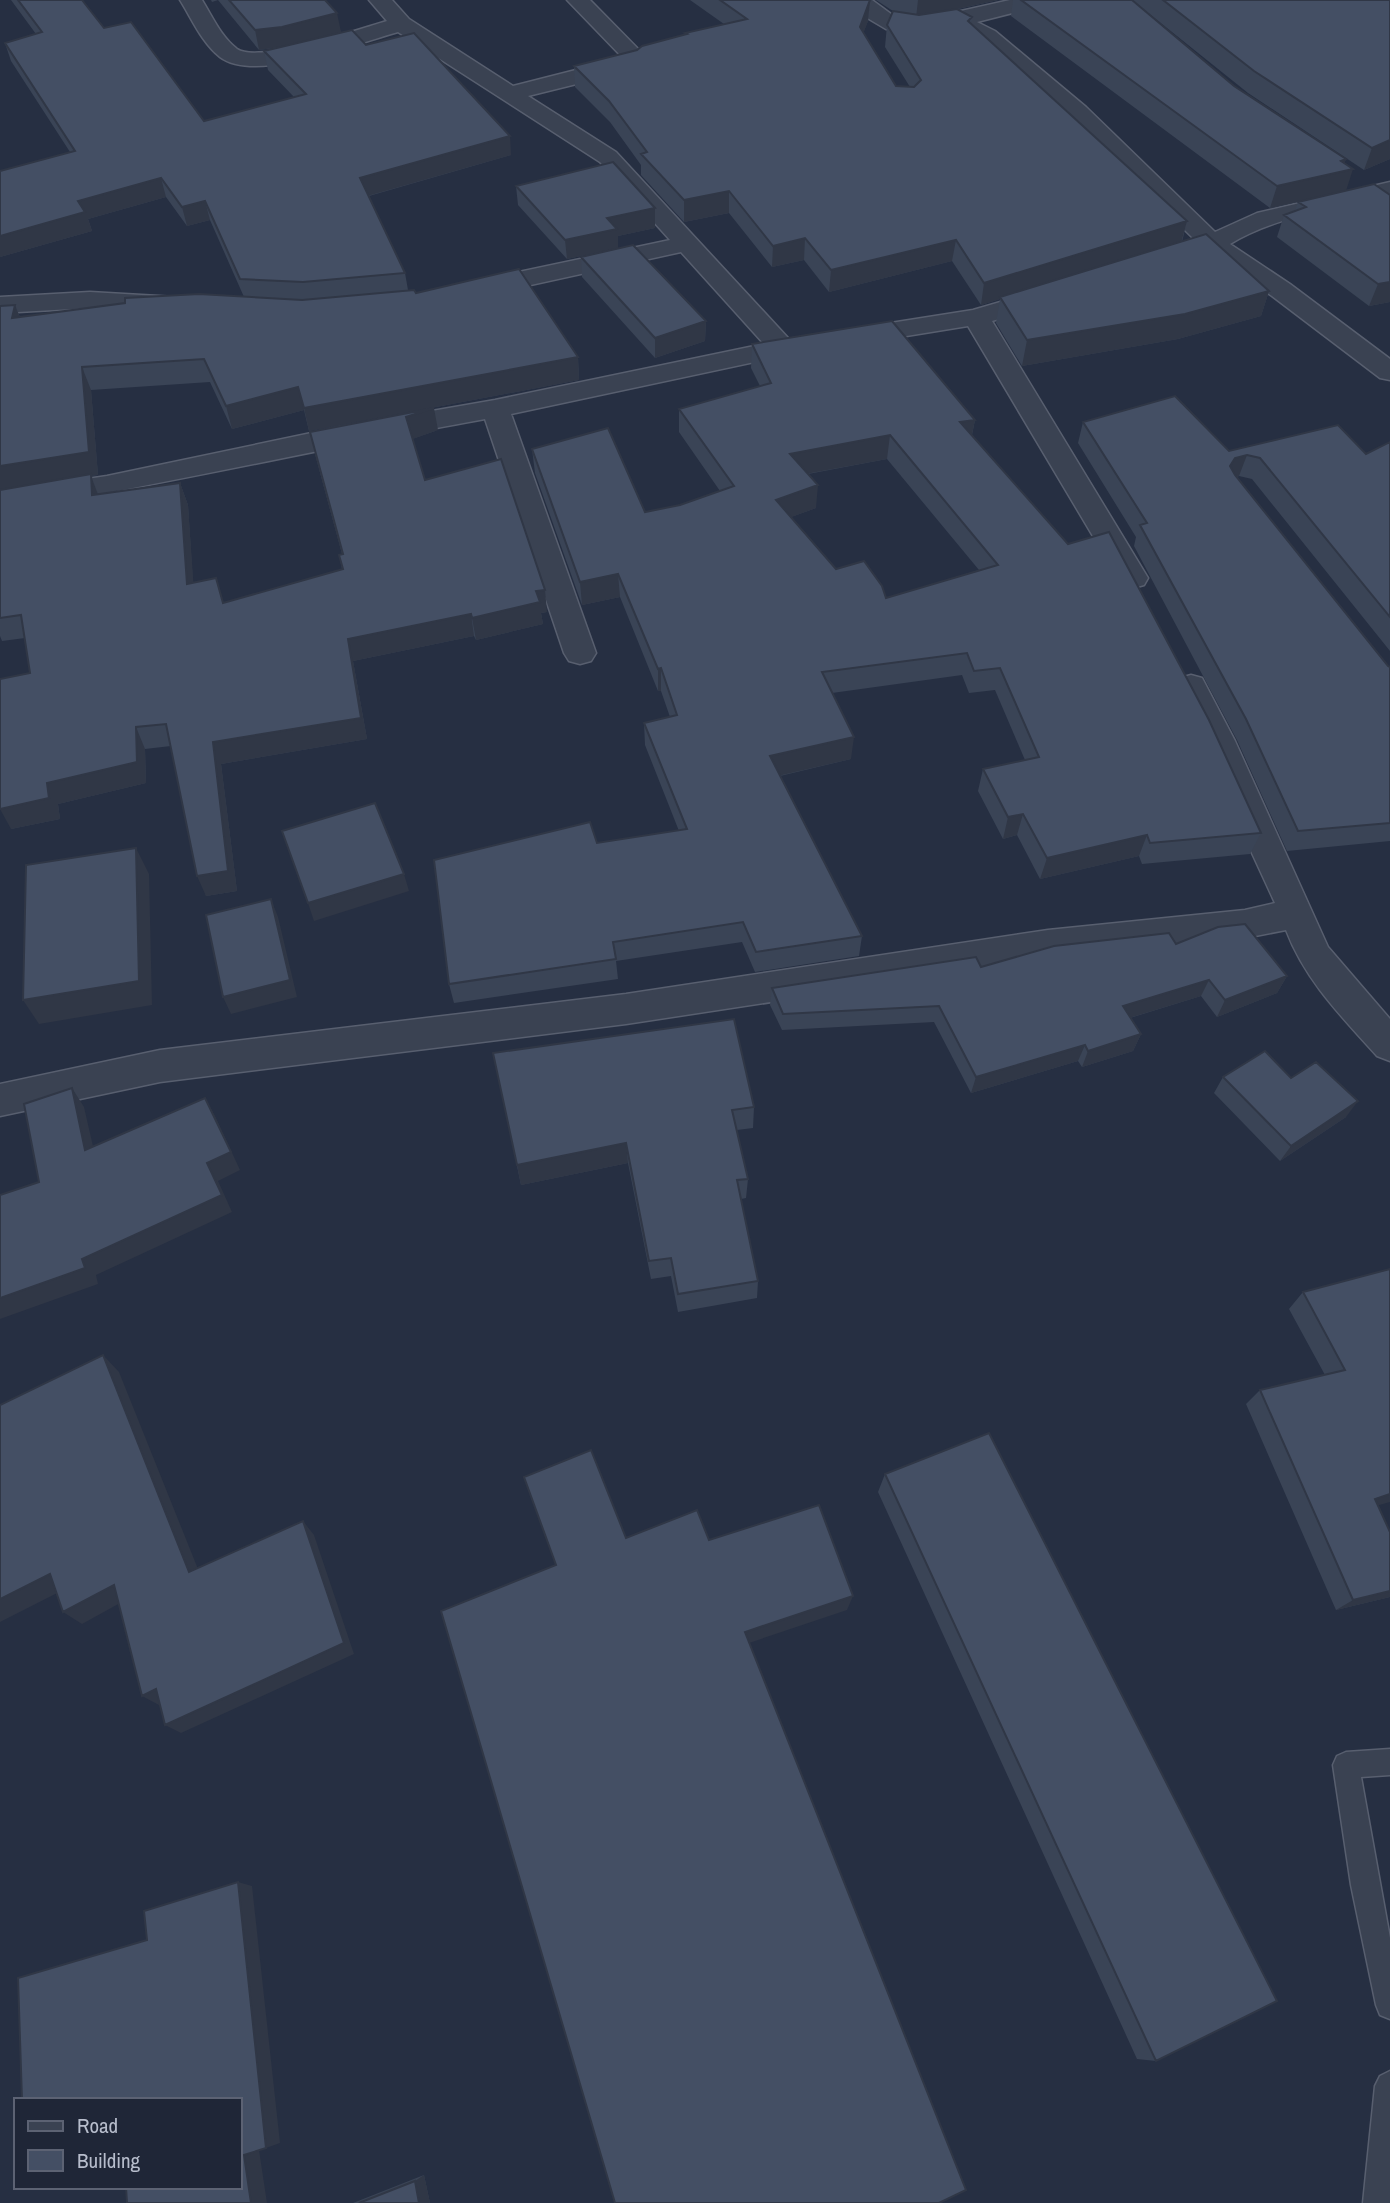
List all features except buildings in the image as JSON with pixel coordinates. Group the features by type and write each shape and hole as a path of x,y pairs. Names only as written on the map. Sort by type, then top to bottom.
{"street":[{"path":"191,0 225,50 239,59 264,60 401,24"},
{"path":"380,0 401,24 608,157 783,348"},
{"path":"511,93 629,64 637,59 578,0"},
{"path":"859,0 878,29 932,26 1036,0"},
{"path":"958,20 987,36 1078,112 1213,244 1281,290 1390,372"},
{"path":"1354,177 1384,191"},
{"path":"1138,268 1213,244 1237,229 1266,218 1384,191"},
{"path":"448,295 689,243"},
{"path":"0,502 107,485 340,436 495,409 783,348 976,317 1074,288"},
{"path":"0,305 90,299 197,306"},
{"path":"976,317 1116,547 1149,608"},
{"path":"495,409 580,653"},
{"path":"1174,656 1219,740 1297,913 1312,954 1390,1045"},
{"path":"0,1100 160,1066 626,1009 1048,945 1245,924 1297,913"}],"lane":[{"path":"1390,1762 1346,1765 1365,1885 1390,2005"},
{"path":"1378,2203 1390,2086"}]}
